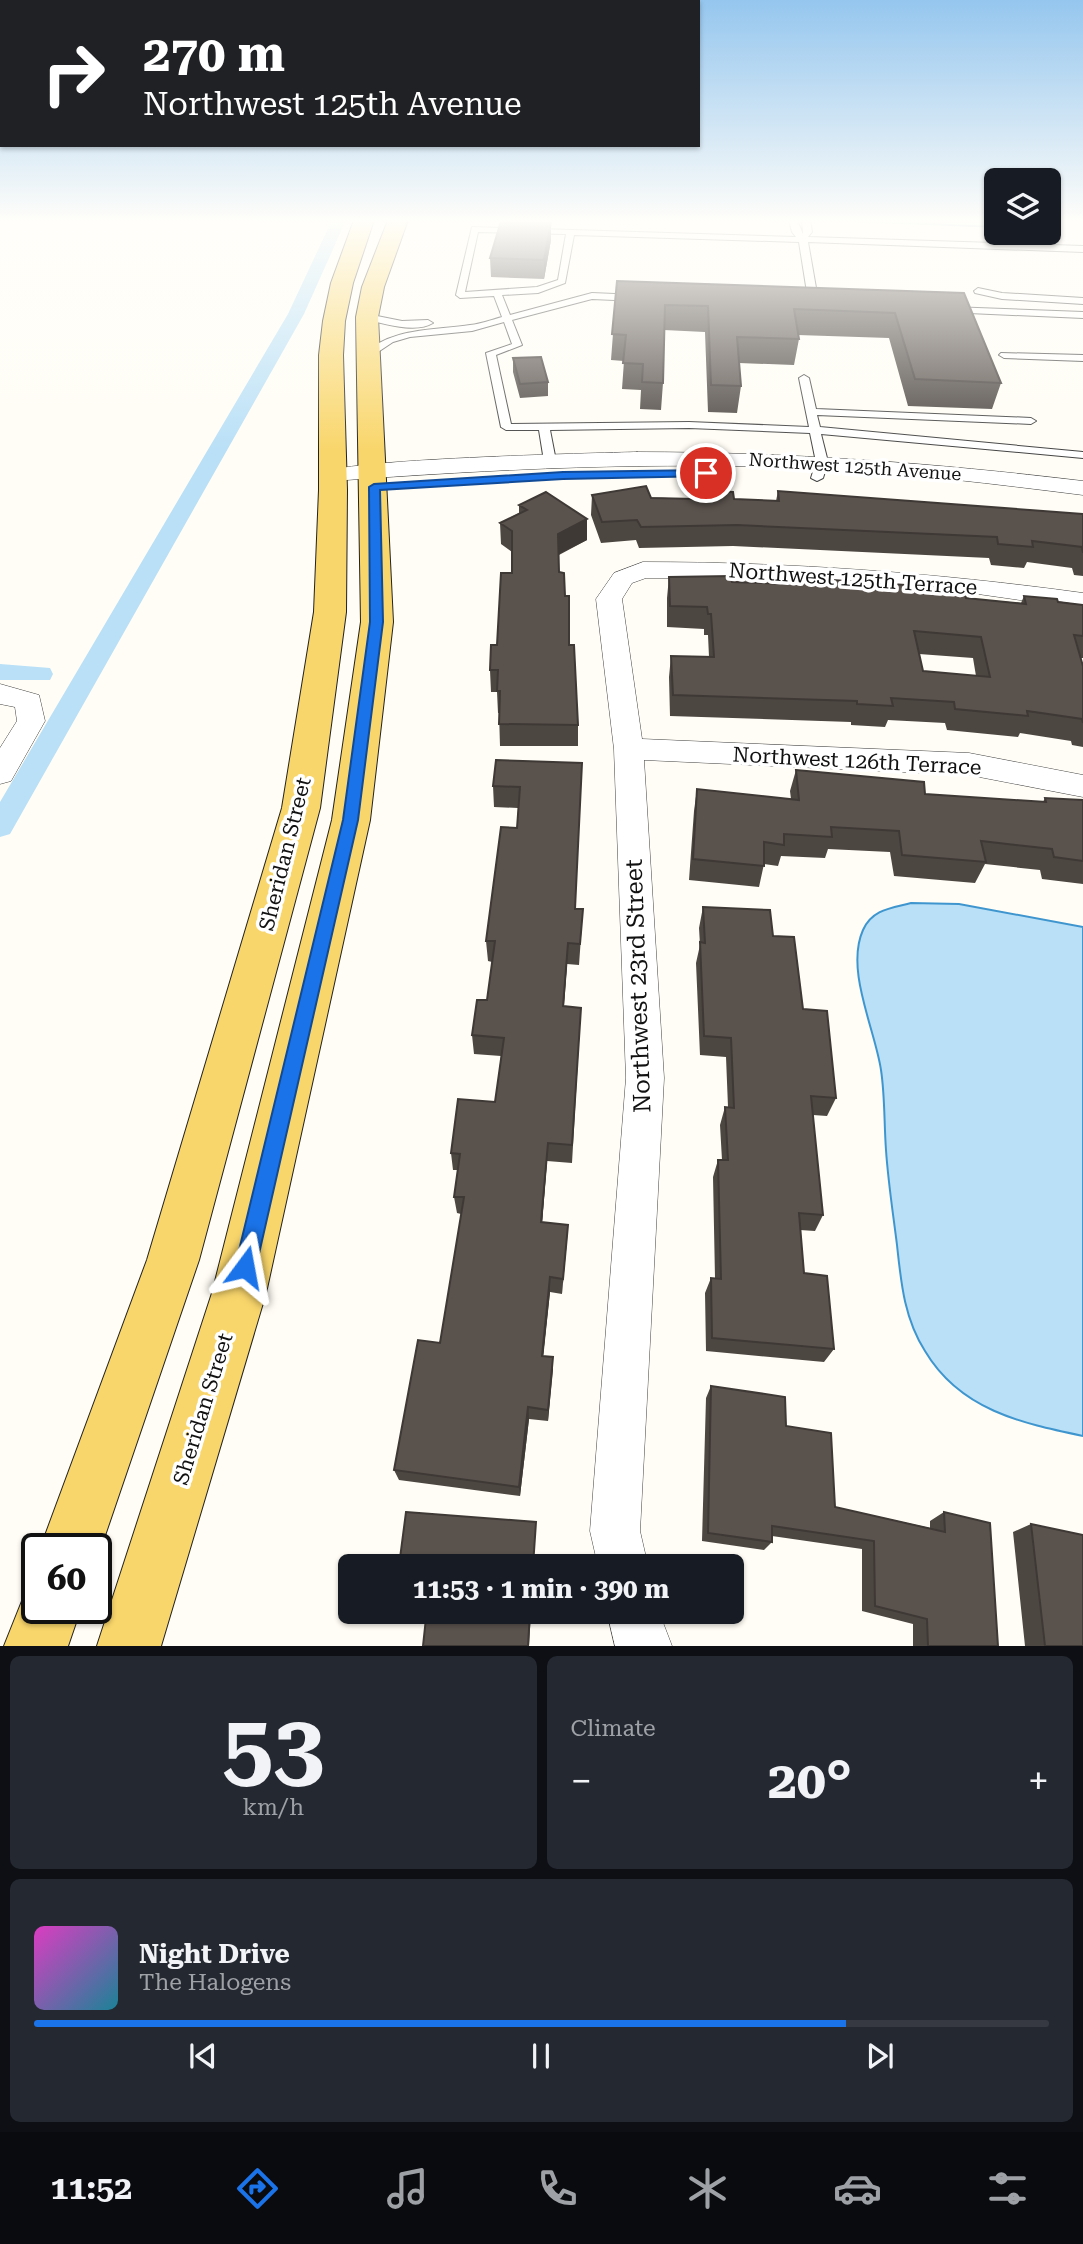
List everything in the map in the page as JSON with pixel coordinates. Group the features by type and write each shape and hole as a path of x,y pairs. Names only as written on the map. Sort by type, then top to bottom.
{"main road":[{"name":"Sheridan Street","path":"129,1646 239,1293 351,820 377,622 331,355 339,297"},
{"name":"Sheridan Street","path":"77,1533 173,1260 301,808 330,612 354,481 367,317 371,297"},
{"path":"36,1646 44,1624"}],"street":[{"name":"Northwest 125th Avenue","path":"354,481 550,461 637,458 1083,488"},
{"name":"Northwest 125th Avenue","path":"354,481 819,470 1083,503"},
{"name":"Northwest 125th Terrace","path":"623,578 643,570 858,576 964,584 1083,601"},
{"name":"Northwest 23rd Street","path":"620,1554 615,1531 645,1078 629,749 609,599 623,578"},
{"path":"0,694 12,695 29,702 31,721 0,773"},
{"name":"Northwest 126th Terrace","path":"629,749 969,764 1083,786"}],"lane":[{"path":"499,297 517,345 491,353 506,427 689,425 815,430 1083,455"},
{"path":"366,356 390,340 409,334 472,328 507,321 589,297"},
{"path":"613,297 644,298"},
{"path":"802,304 819,305 817,297"},
{"path":"1015,297 1083,301"},
{"path":"933,309 1083,315"},
{"path":"367,317 402,324 507,321"},
{"path":"1004,355 1083,358"},
{"path":"804,378 815,430 819,470"},
{"path":"811,412 1031,421"},
{"path":"544,426 550,461"}],"water":[{"path":"911,903 959,904 1083,927 1083,1436 1015,1419 974,1400 939,1371 912,1326 902,1286 889,1185 881,1070 863,1000 857,963 858,946 867,923 883,911"}],"building":[{"path":"616,297 966,297 1001,383 915,379 895,313 794,309 799,339 737,337 741,386 711,385 708,306 665,305 663,383 642,382 643,364 623,363 626,335 612,334"},
{"path":"541,357 548,382 520,384 513,358"},
{"path":"646,486 651,498 696,499 696,490 733,492 734,499 779,501 778,491 1083,514 1083,553 1082,547 1032,541 1033,547 998,544 997,537 737,525 641,527 637,520 602,522 592,495"},
{"path":"546,492 587,519 558,534 559,572 564,573 565,596 569,596 569,645 574,645 578,725 499,724 498,670 490,670 491,645 497,645 501,573 512,573 512,531 500,523 527,510 519,505"},
{"path":"731,576 732,582 790,584 789,577 964,589 966,598 1026,604 1024,596 1083,605 1083,636 1074,635 1083,666 1083,723 1082,719 1027,711 1028,716 955,709 954,702 891,698 893,706 857,704 857,701 673,695 671,656 714,657 711,614 708,614 707,607 670,606 669,577","holes":["914,631 981,637 990,677 923,671"]},
{"path":"496,760 582,763 575,909 583,909 580,944 568,943 563,1006 581,1008 572,1145 548,1143 541,1222 568,1225 563,1279 550,1277 542,1356 553,1357 548,1410 528,1407 519,1487 394,1470 418,1340 440,1343 464,1197 454,1197 460,1154 451,1153 458,1099 495,1102 504,1038 472,1035 477,1000 487,1000 495,941 486,941 501,827 517,828 520,787 493,786"},
{"path":"796,770 924,782 925,794 1046,802 1045,798 1083,800 1083,861 1054,857 1052,849 981,841 986,862 902,855 899,831 831,827 832,837 784,834 784,845 764,842 764,866 693,859 697,789 799,800"},
{"path":"703,907 770,910 773,936 794,937 803,1009 827,1011 836,1098 811,1096 823,1215 799,1213 804,1273 827,1276 834,1349 712,1338 711,1278 721,1279 718,1160 728,1160 725,1107 734,1108 731,1038 704,1036 700,942 705,943"},
{"path":"711,1386 785,1397 786,1426 831,1433 835,1507 945,1532 944,1512 990,1523 998,1646 928,1646 927,1619 875,1606 874,1541 772,1526 772,1542 708,1533"},
{"path":"406,1512 536,1522 534,1554 401,1554"},
{"path":"1031,1524 1083,1535 1083,1646 1045,1646"},
{"path":"425,1624 529,1624 528,1646 423,1646"}],"waterway":[{"path":"0,826 304,297"},
{"path":"0,672 41,674"}],"route":[{"path":"245,1267 351,820 377,622 374,487 563,476 706,473"}]}
